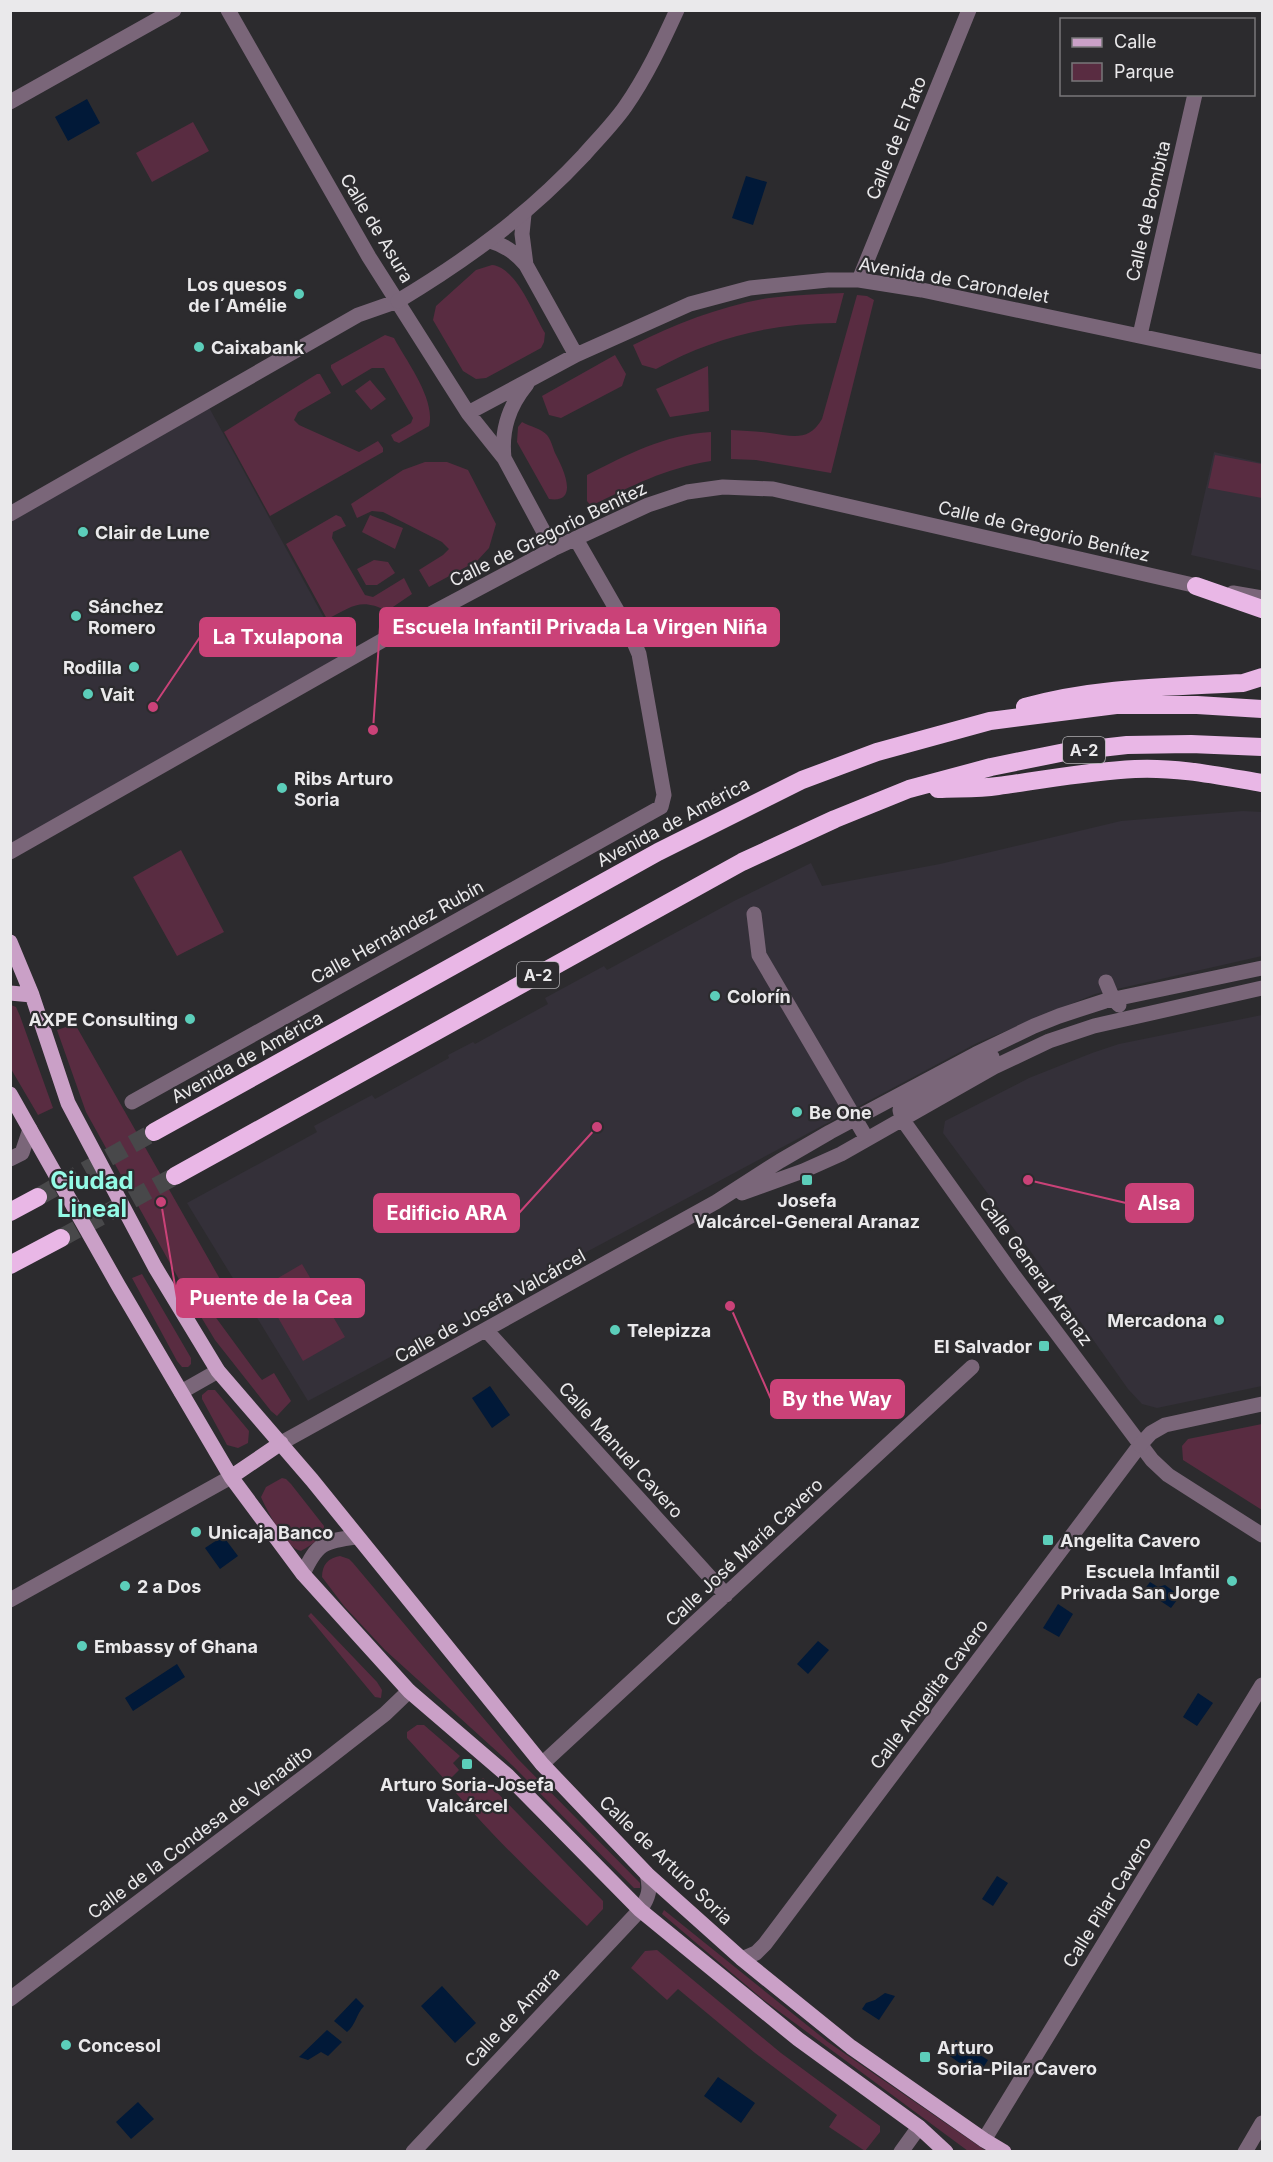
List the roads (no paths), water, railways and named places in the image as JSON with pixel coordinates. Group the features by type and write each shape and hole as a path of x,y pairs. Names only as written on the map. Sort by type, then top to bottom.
{"highway":[{"path":"1196,586 1263,609"},
{"path":"990,721 1016,710 1071,695 1243,683 1263,676"},
{"name":"Avenida de América","path":"154,1132 658,852 802,780 877,752 990,721 1116,705 1197,705 1263,709"},
{"name":"A-2","path":"175,1176 742,862 835,819 909,789 991,767 1065,752 1127,745 1191,744 1263,747"},
{"path":"909,789 996,786 1096,772 1137,769 1201,772 1263,783"},
{"path":"10,1212 38,1197"},
{"path":"10,1265 61,1238"}],"main road":[{"name":"Calle de Arturo Soria","path":"10,942 32,995 68,1103 155,1267 218,1371 281,1443 542,1764 647,1874 742,1959 851,2047 1004,2151"},
{"path":"10,993 32,995"},
{"path":"10,1094 231,1477 303,1574 409,1691 508,1776 640,1910 798,2039 919,2127 946,2151"},
{"path":"231,1477 281,1443"}],"street":[{"path":"10,102 174,10"},
{"name":"Calle de Asura","path":"228,10 369,257 468,413 504,458 553,549"},
{"path":"10,514 358,315 398,301 490,241 524,214 563,177 625,107 644,77 677,10"},
{"name":"Calle de El Tato","path":"860,280 969,10"},
{"name":"Calle de Bombita","path":"1140,335 1195,96"},
{"path":"524,214 522,234 526,265"},
{"path":"490,241 505,246 526,265 576,355"},
{"name":"Avenida de Carondelet","path":"468,413 576,355 679,309 718,296 778,284 860,280 922,290 1263,362"},
{"path":"504,458 503,438 510,410 531,379"},
{"name":"Calle de Gregorio Benítez","path":"10,852 406,627 553,549 667,498 705,488 751,487 809,497 1196,586 1263,598"},
{"name":"Calle Hernández Rubín","path":"132,1102 657,811 663,801 662,784 639,654 630,633 576,539"},
{"path":"754,914 759,955 867,1139"},
{"name":"Calle de Josefa Valcárcel","path":"281,1443 487,1331 716,1202 780,1161 855,1119 1016,1034 1059,1016 1109,1000 1263,968"},
{"name":"Calle de Josefa Valcárcel","path":"1212,978 1237,984 1263,979"},
{"name":"Calle de Josefa Valcárcel","path":"716,1202 803,1171 867,1139 1034,1048 1094,1026 1263,988"},
{"name":"Calle de Josefa Valcárcel","path":"1109,1000 1124,1006 1180,995 1211,999"},
{"name":"Calle de Josefa Valcárcel","path":"1034,1048 1053,1030 1099,1013 1109,1000"},
{"name":"Calle de Josefa Valcárcel","path":"902,1119 900,1110 902,1107 995,1055 1005,1048 1016,1034"},
{"name":"Calle General Aranaz","path":"902,1119 1014,1276 1140,1445 1167,1475 1263,1535"},
{"path":"10,1159 22,1153 30,1130"},
{"name":"Calle Manuel Cavero","path":"487,1331 726,1595"},
{"name":"Calle José María Cavero","path":"542,1764 972,1367"},
{"path":"181,1392 218,1371"},
{"name":"Calle Angelita Cavero","path":"742,1959 756,1953 765,1944 1151,1433 1166,1425 1263,1404"},
{"path":"10,1600 231,1477"},
{"path":"303,1574 313,1552 331,1540 356,1537"},
{"name":"Calle Pilar Cavero","path":"984,2139 1263,1685"},
{"name":"Calle de la Condesa de Venadito","path":"10,1999 321,1764 385,1714 409,1691"},
{"path":"640,1910 649,1895 650,1884 647,1874"},
{"name":"Calle de Amara","path":"413,2151 640,1910"},
{"path":"1245,2151 1263,2123"},
{"path":"901,2151 919,2127"}],"water":[{"path":"87,99 100,123 68,141 55,117"},
{"path":"746,176 767,182 753,225 732,218"},
{"path":"490,1386 510,1415 492,1428 472,1398"},
{"path":"223,1536 238,1556 220,1569 205,1548"},
{"path":"1150,1582 1158,1587 1165,1585 1180,1596 1171,1608 1144,1590"},
{"path":"1058,1604 1073,1614 1059,1637 1043,1628"},
{"path":"818,1641 829,1650 808,1674 797,1664"},
{"path":"177,1664 185,1677 133,1711 125,1698"},
{"path":"1198,1693 1213,1703 1197,1726 1183,1717"},
{"path":"997,1876 1008,1883 993,1906 982,1899"},
{"path":"442,1986 476,2023 455,2043 421,2006"},
{"path":"885,1993 895,1996 879,2020 862,2009 866,2003"},
{"path":"356,1998 364,2006 347,2032 334,2021"},
{"path":"327,2030 342,2042 328,2056 321,2052 308,2060 299,2057"},
{"path":"956,2040 988,2060 978,2076 947,2054"},
{"path":"718,2077 755,2103 741,2123 704,2096"},
{"path":"138,2102 154,2119 131,2139 116,2122"}],"tunnel":[{"path":"38,1197 154,1132"},
{"path":"61,1238 175,1176"}],"place":[{"name":"Los quesos de l´Amélie","path":"299,294"},
{"name":"Caixabank","path":"199,347"},
{"name":"Clair de Lune","path":"83,532"},
{"name":"Sánchez Romero","path":"76,616"},
{"name":"Rodilla","path":"134,667"},
{"name":"Vait","path":"88,694"},
{"name":"La Txulapona","path":"153,707"},
{"name":"Escuela Infantil Privada La Virgen Niña","path":"373,730"},
{"name":"Ribs Arturo Soria","path":"282,788"},
{"name":"Colorín","path":"715,996"},
{"name":"AXPE Consulting","path":"190,1019"},
{"name":"Be One","path":"797,1112"},
{"name":"Edificio ARA","path":"597,1127"},
{"name":"Josefa Valcárcel-General Aranaz","path":"807,1180"},
{"name":"Alsa","path":"1028,1180"},
{"name":"Puente de la Cea","path":"161,1202"},
{"name":"By the Way","path":"730,1306"},
{"name":"Mercadona","path":"1219,1320"},
{"name":"Telepizza","path":"615,1330"},
{"name":"El Salvador","path":"1044,1346"},
{"name":"Unicaja Banco","path":"196,1532"},
{"name":"Angelita Cavero","path":"1048,1540"},
{"name":"Escuela Infantil Privada San Jorge","path":"1232,1581"},
{"name":"2 a Dos","path":"125,1586"},
{"name":"Embassy of Ghana","path":"82,1646"},
{"name":"Arturo Soria-Josefa Valcárcel","path":"467,1764"},
{"name":"Concesol","path":"66,2045"},
{"name":"Arturo Soria-Pilar Cavero","path":"925,2057"}],"district":[{"name":"Ciudad Lineal","path":"92,1194"}]}
